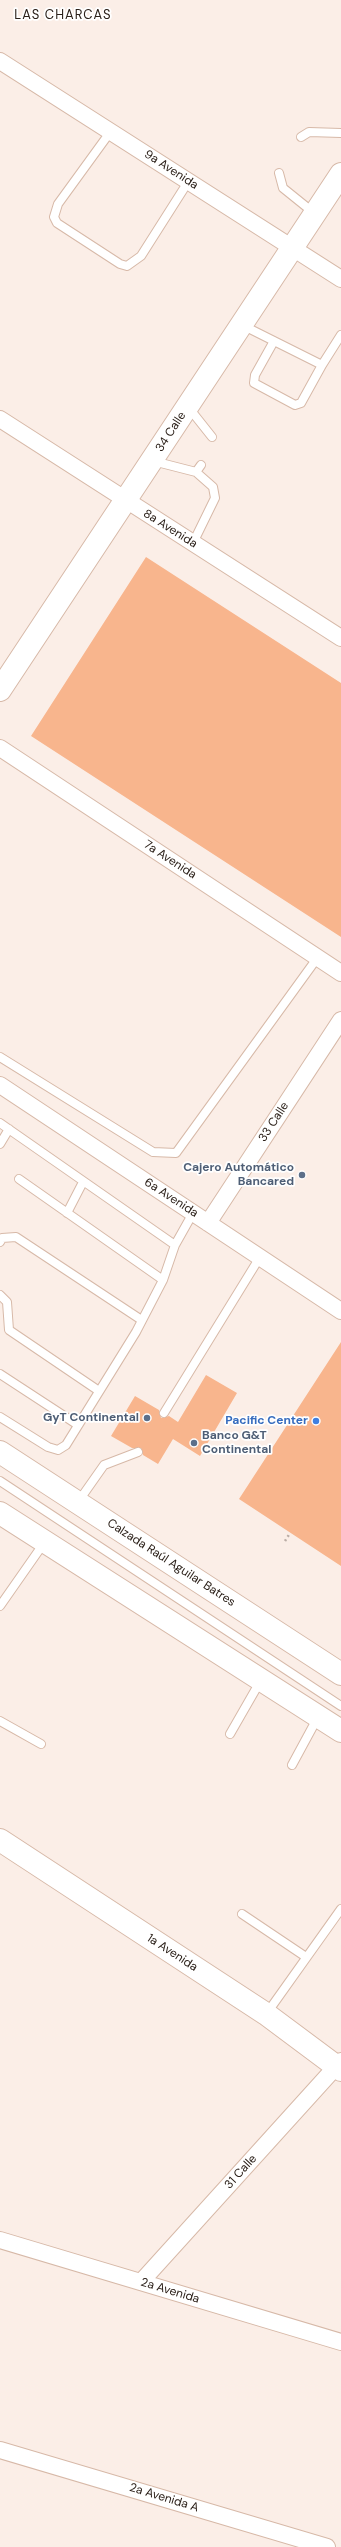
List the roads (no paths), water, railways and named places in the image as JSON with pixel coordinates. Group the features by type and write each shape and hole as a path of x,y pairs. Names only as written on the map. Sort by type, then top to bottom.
{"main road":[{"name":"34 Calle","path":"0,690 315,214 332,194 341,174"},
{"name":"Calzada Raúl Aguilar Batres","path":"0,1452 341,1674"},
{"path":"0,1513 262,1679 341,1731"},
{"name":"1a Avenida","path":"0,1840 266,2014 340,2066"}],"street":[{"name":"9a Avenida","path":"0,61 341,279"},
{"name":"8a Avenida","path":"0,419 125,501 341,638"},
{"name":"7a Avenida","path":"0,748 341,972"},
{"name":"33 Calle","path":"208,1223 341,1020"},
{"name":"6a Avenida","path":"0,1085 341,1311"},
{"name":"31 Calle","path":"141,2282 340,2066"},
{"name":"2a Avenida","path":"0,2240 341,2342"},
{"name":"2a Avenida A","path":"0,2450 327,2547"}],"lane":[{"path":"111,131 58,204 54,217 56,223 120,264 127,266 141,256 188,182"},
{"path":"301,137 309,132 341,133"},
{"path":"279,174 283,188 315,214"},
{"path":"242,325 322,365"},
{"path":"274,341 255,375 254,383 295,405 302,403 322,365 341,335"},
{"path":"188,406 212,436"},
{"path":"152,460 198,469 213,487 215,498 193,543"},
{"path":"0,1057 153,1152 176,1153 318,958"},
{"path":"0,1123 175,1245"},
{"path":"0,1144 9,1129"},
{"path":"19,1179 162,1280"},
{"path":"67,1213 83,1182"},
{"path":"0,1417 48,1447 58,1450 66,1445 136,1332 140,1319 162,1280 175,1245 193,1213"},
{"path":"0,1242 2,1238 16,1236 140,1319"},
{"path":"164,1413 260,1257"},
{"path":"0,1296 7,1302 9,1330 99,1391"},
{"path":"0,1374 78,1425"},
{"path":"78,1502 104,1465 138,1452"},
{"path":"0,1480 341,1706"},
{"path":"0,1606 45,1542"},
{"path":"230,1734 262,1679"},
{"path":"292,1765 319,1716"},
{"path":"0,1721 41,1744"},
{"path":"266,2014 341,1909"},
{"path":"242,1914 306,1957"}],"place":[{"name":"Cajero Automático Bancared","path":"302,1175"},
{"name":"GyT Continental","path":"147,1418"},
{"name":"Pacific Center","path":"316,1421"},
{"name":"Banco G&T Continental","path":"194,1443"}],"district":[{"name":"LAS CHARCAS","path":"63,16"}]}
